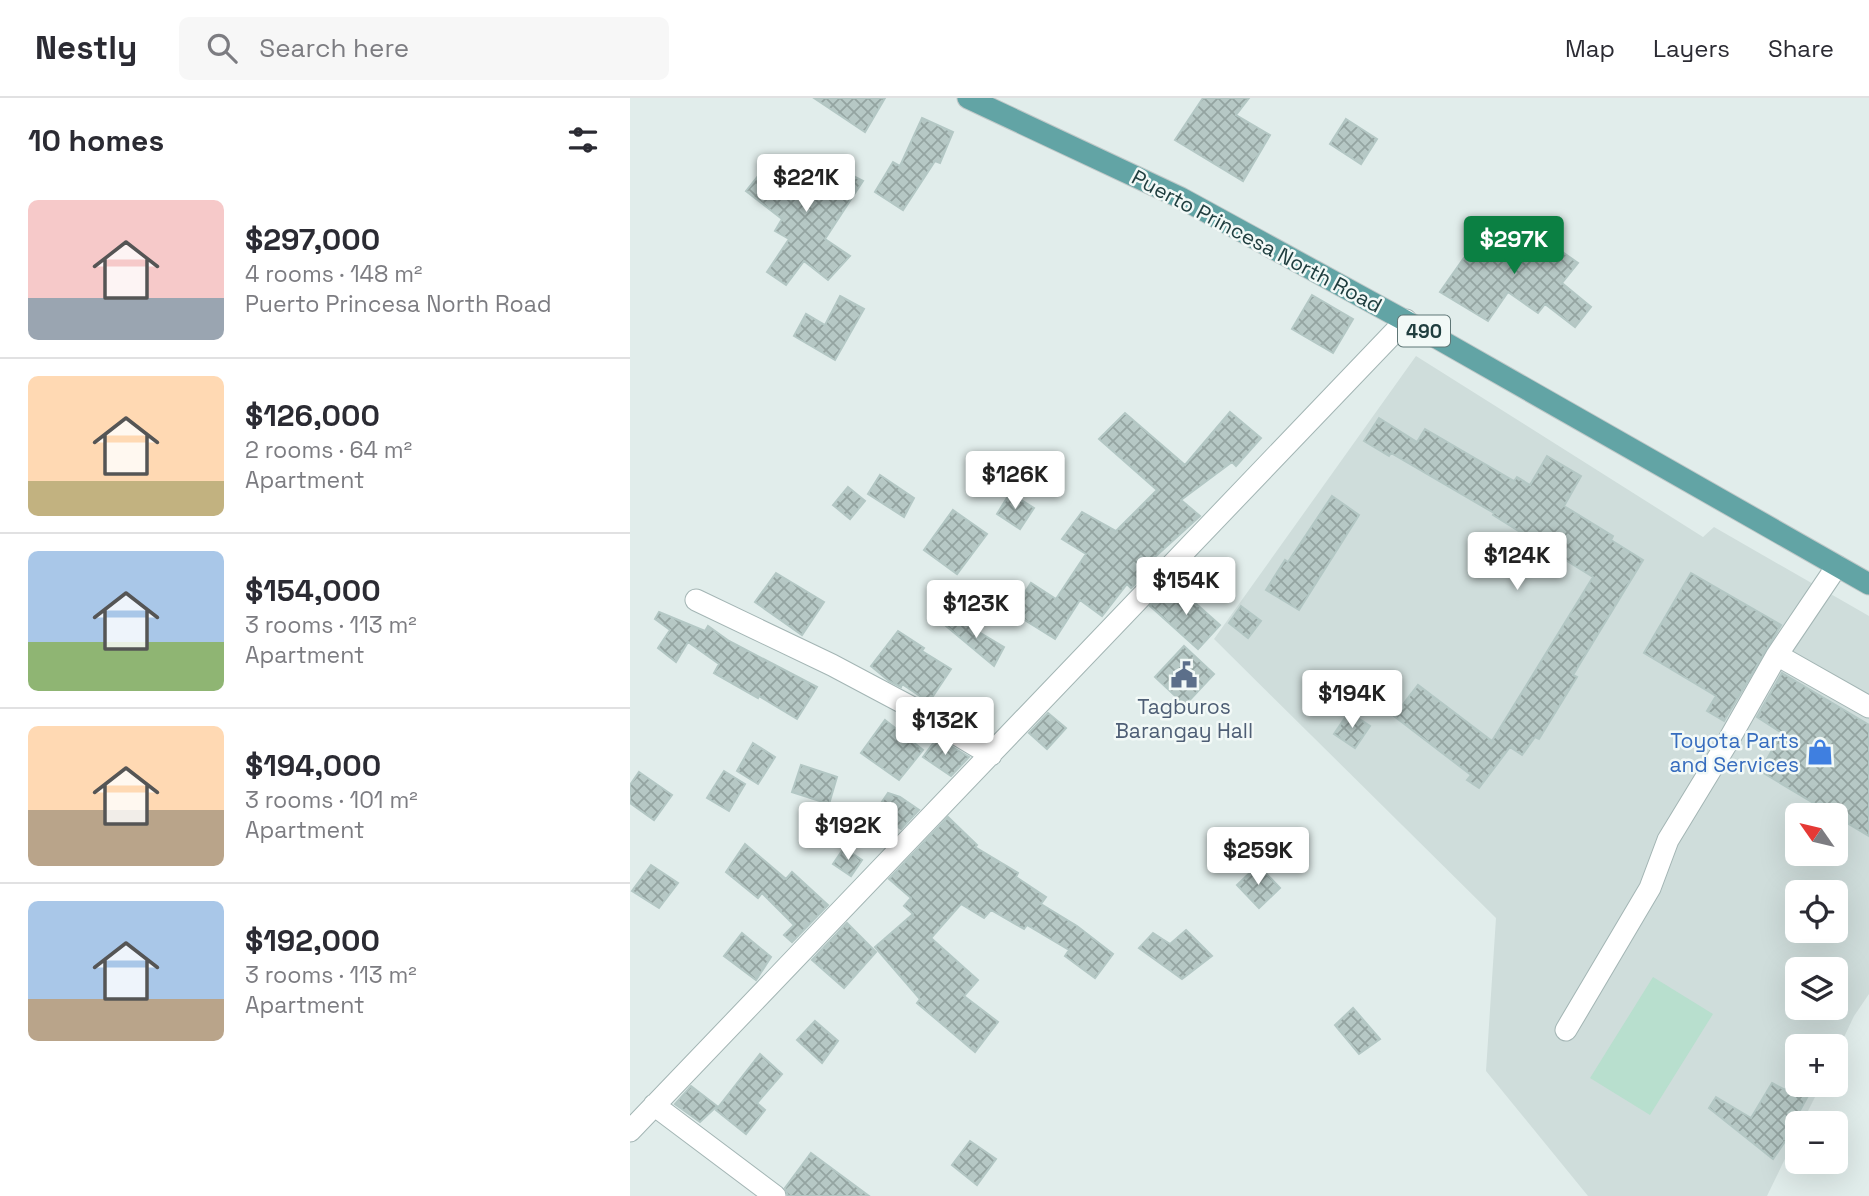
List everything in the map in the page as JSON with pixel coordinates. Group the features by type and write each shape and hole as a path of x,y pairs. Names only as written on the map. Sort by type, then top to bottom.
{"main road":[{"name":"Puerto Princesa North Road","path":"968,98 1181,198 1406,320 1869,584"}],"street":[{"path":"630,1131 1406,320"},
{"path":"1566,1030 1650,888 1668,840 1777,655 1837,566"},
{"path":"696,600 832,665 911,707 991,755"},
{"path":"1777,655 1869,707"},
{"path":"653,1105 775,1196"}],"shaded area":[{"path":"1416,356 1703,537 1714,527 1869,616 1869,994 1845,1034 1785,1034 1785,1097 1815,1097 1808,1111 1785,1111 1785,1159 1767,1196 1588,1196 1486,1071 1496,918 1214,639"}],"green space":[{"path":"1653,977 1713,1014 1650,1115 1590,1078"}],"building":[{"path":"814,98 885,98 865,132"},
{"path":"1203,98 1249,98 1236,115 1270,135 1243,181 1175,140"},
{"path":"922,118 953,132 940,163 935,161 903,210 875,192 893,162 900,166"},
{"path":"1346,119 1377,139 1361,164 1330,144"},
{"path":"774,156 805,181 818,158 863,181 825,239 850,256 828,280 804,261 786,285 767,272 789,239 775,231 782,219 746,191"},
{"path":"1492,218 1546,252 1551,244 1578,263 1562,283 1591,307 1575,327 1545,304 1538,313 1508,292 1488,321 1440,292"},
{"path":"1312,295 1353,319 1333,353 1292,329"},
{"path":"840,296 864,309 835,360 794,336 806,314 825,325"},
{"path":"1230,412 1261,438 1236,466 1232,462 1181,500 1200,516 1145,566 1149,570 1131,588 1127,584 1102,616 1080,600 1055,639 1012,612 1031,583 1056,599 1086,554 1062,539 1082,512 1116,531 1157,490 1099,439 1125,413 1185,465"},
{"path":"1379,418 1417,442 1425,429 1514,481 1517,477 1530,485 1547,456 1581,476 1564,506 1613,536 1611,540 1643,560 1573,675 1577,677 1539,739 1535,737 1522,755 1510,747 1479,788 1467,780 1471,775 1394,716 1418,685 1492,741 1593,577 1493,515 1494,513 1391,453 1389,456 1364,441"},
{"path":"880,475 914,498 904,517 868,494"},
{"path":"848,487 865,501 850,519 833,505"},
{"path":"1010,493 1034,508 1020,529 997,514"},
{"path":"1332,496 1359,515 1299,610 1266,590"},
{"path":"953,510 987,534 957,574 924,550"},
{"path":"776,573 824,602 802,635 755,602"},
{"path":"1691,573 1781,625 1724,721 1707,711 1716,696 1644,653"},
{"path":"1168,588 1178,597 1183,592 1220,625 1198,649 1150,606"},
{"path":"1241,606 1261,621 1248,638 1229,623"},
{"path":"659,612 705,631 708,626 729,641 817,687 797,719 714,673 719,664 688,642 676,662 658,648 670,630 655,619"},
{"path":"952,616 1004,647 994,666 945,625"},
{"path":"898,631 924,648 922,651 951,669 929,702 902,684 901,687 889,681 871,666"},
{"name":"Tagburos Barangay Hall","path":"1184,646 1214,674 1185,705 1155,677"},
{"name":"Toyota Parts and Services","path":"1782,673 1869,725 1869,836 1848,823 1848,803 1814,803 1760,771 1782,733 1757,717"},
{"path":"1349,712 1370,726 1355,748 1334,734"},
{"path":"1048,713 1066,728 1047,749 1029,733"},
{"path":"885,720 923,750 899,780 861,753"},
{"path":"937,738 969,757 951,776 923,757"},
{"path":"753,743 775,757 758,784 737,771"},
{"path":"801,765 837,777 829,804 792,792"},
{"path":"724,771 745,784 729,811 707,798"},
{"path":"639,772 672,795 654,820 630,803 630,785"},
{"path":"888,793 900,797 919,810 901,829 875,812"},
{"path":"948,817 977,845 975,847 1018,873 1016,877 1046,897 1041,904 1077,926 1113,954 1095,978 1065,956 1069,950 1027,925 1024,929 991,910 984,918 961,904 931,938 978,980 964,996 998,1022 975,1052 917,1003 920,999 875,947 913,914 904,906 911,898 889,879"},
{"path":"745,844 786,879 792,872 828,905 792,942 784,935 794,925 762,893 758,898 726,872"},
{"path":"844,848 862,860 851,876 833,864"},
{"path":"651,865 678,883 659,908 632,891"},
{"path":"1258,865 1280,888 1259,908 1237,885"},
{"path":"847,923 876,952 844,988 812,960"},
{"path":"1186,930 1212,956 1182,979 1139,948 1153,933 1170,944"},
{"path":"742,933 771,957 756,980 724,956"},
{"path":"1353,1008 1380,1039 1359,1054 1335,1025"},
{"path":"815,1021 838,1041 822,1063 797,1040"},
{"path":"760,1054 782,1074 757,1103 765,1110 746,1134 716,1110"},
{"path":"1772,1083 1785,1090 1785,1097 1807,1097 1800,1111 1785,1111 1785,1141 1773,1159 1709,1108 1716,1097 1751,1118"},
{"path":"691,1086 717,1106 700,1122 675,1104"},
{"path":"970,1141 996,1159 977,1185 952,1165"},
{"path":"811,1153 869,1196 788,1196 785,1188"}],"place":[{"name":"Tagburos Barangay Hall","path":"1184,675"},
{"name":"Toyota Parts and Services","path":"1820,752"}]}
